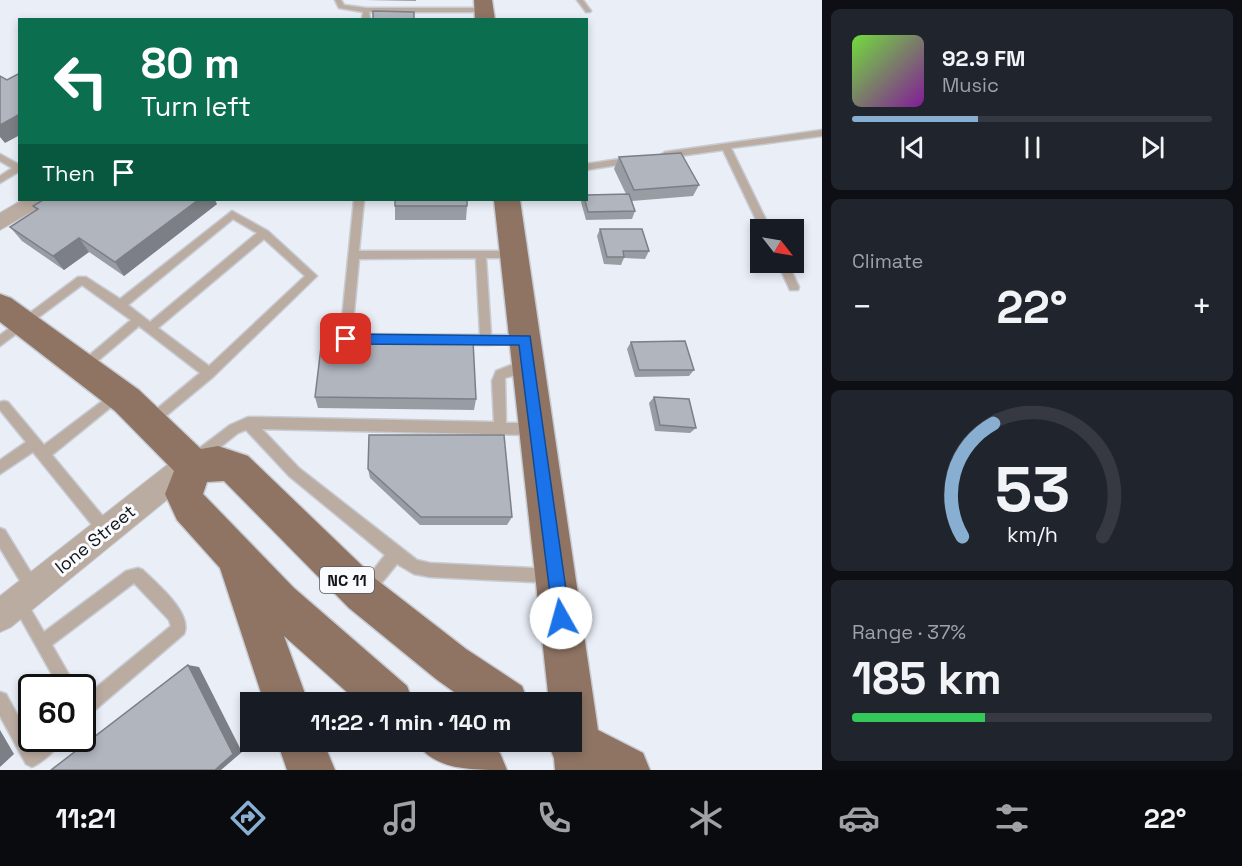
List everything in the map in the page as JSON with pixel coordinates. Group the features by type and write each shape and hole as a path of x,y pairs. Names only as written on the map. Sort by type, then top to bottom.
{"main road":[{"path":"507,201 497,254 527,355 569,692"},
{"path":"8,324 82,367 150,422 193,465 184,494 190,507 279,603 380,692"},
{"name":"NC 11","path":"193,465 218,463 235,468 363,594 451,664 492,692"},
{"path":"237,558 283,692"},
{"path":"582,738 626,770"},
{"path":"456,752 483,770"}],"street":[{"path":"3,217 34,201"},
{"name":"Ione Street","path":"17,602 193,465"}],"lane":[{"path":"338,0 341,7 366,10 484,10"},
{"path":"440,0 441,18"},
{"path":"580,0 588,11"},
{"path":"366,10 366,18"},
{"path":"656,157 822,133"},
{"path":"726,147 761,219"},
{"path":"0,157 18,168 0,180"},
{"path":"588,166 645,158"},
{"path":"359,201 346,339 486,340 527,355 511,370 500,375 498,381 500,428"},
{"path":"120,304 232,214 264,233 312,276 209,373 150,422"},
{"path":"150,328 264,233"},
{"path":"354,255 497,254 486,340"},
{"path":"787,273 794,287"},
{"path":"8,324 82,280 120,304 209,373"},
{"path":"82,367 139,320"},
{"path":"0,468 39,448 118,394"},
{"path":"4,406 106,531"},
{"path":"248,423 294,472 414,567 430,570 556,576"},
{"path":"193,465 234,429 248,423 537,429"},
{"path":"0,535 17,602 60,674"},
{"path":"363,594 395,554"},
{"path":"42,643 130,576 138,574 176,616 179,629 96,700"},
{"path":"0,700 18,733"},
{"path":"29,752 32,758 39,752"}],"building":[{"path":"373,11 414,12 414,18 373,18"},
{"path":"18,74 18,115 0,125 0,76 7,80"},
{"path":"681,153 699,185 634,190 619,157"},
{"path":"629,194 635,211 588,212 585,201 588,201 588,195"},
{"path":"41,201 197,201 115,262 79,238 53,256 10,227 38,209 33,206"},
{"path":"395,201 467,201 467,206 395,206"},
{"path":"600,229 642,229 649,251 623,251 624,257 607,257"},
{"path":"322,339 473,341 476,399 315,397"},
{"path":"685,341 694,370 639,370 631,342"},
{"path":"654,397 689,399 696,428 660,425"},
{"path":"369,435 504,435 512,517 421,517 368,469"},
{"path":"188,665 233,754 215,770 51,770 74,752 96,752 96,736"}],"route":[{"path":"346,339 525,340 561,618"}]}
